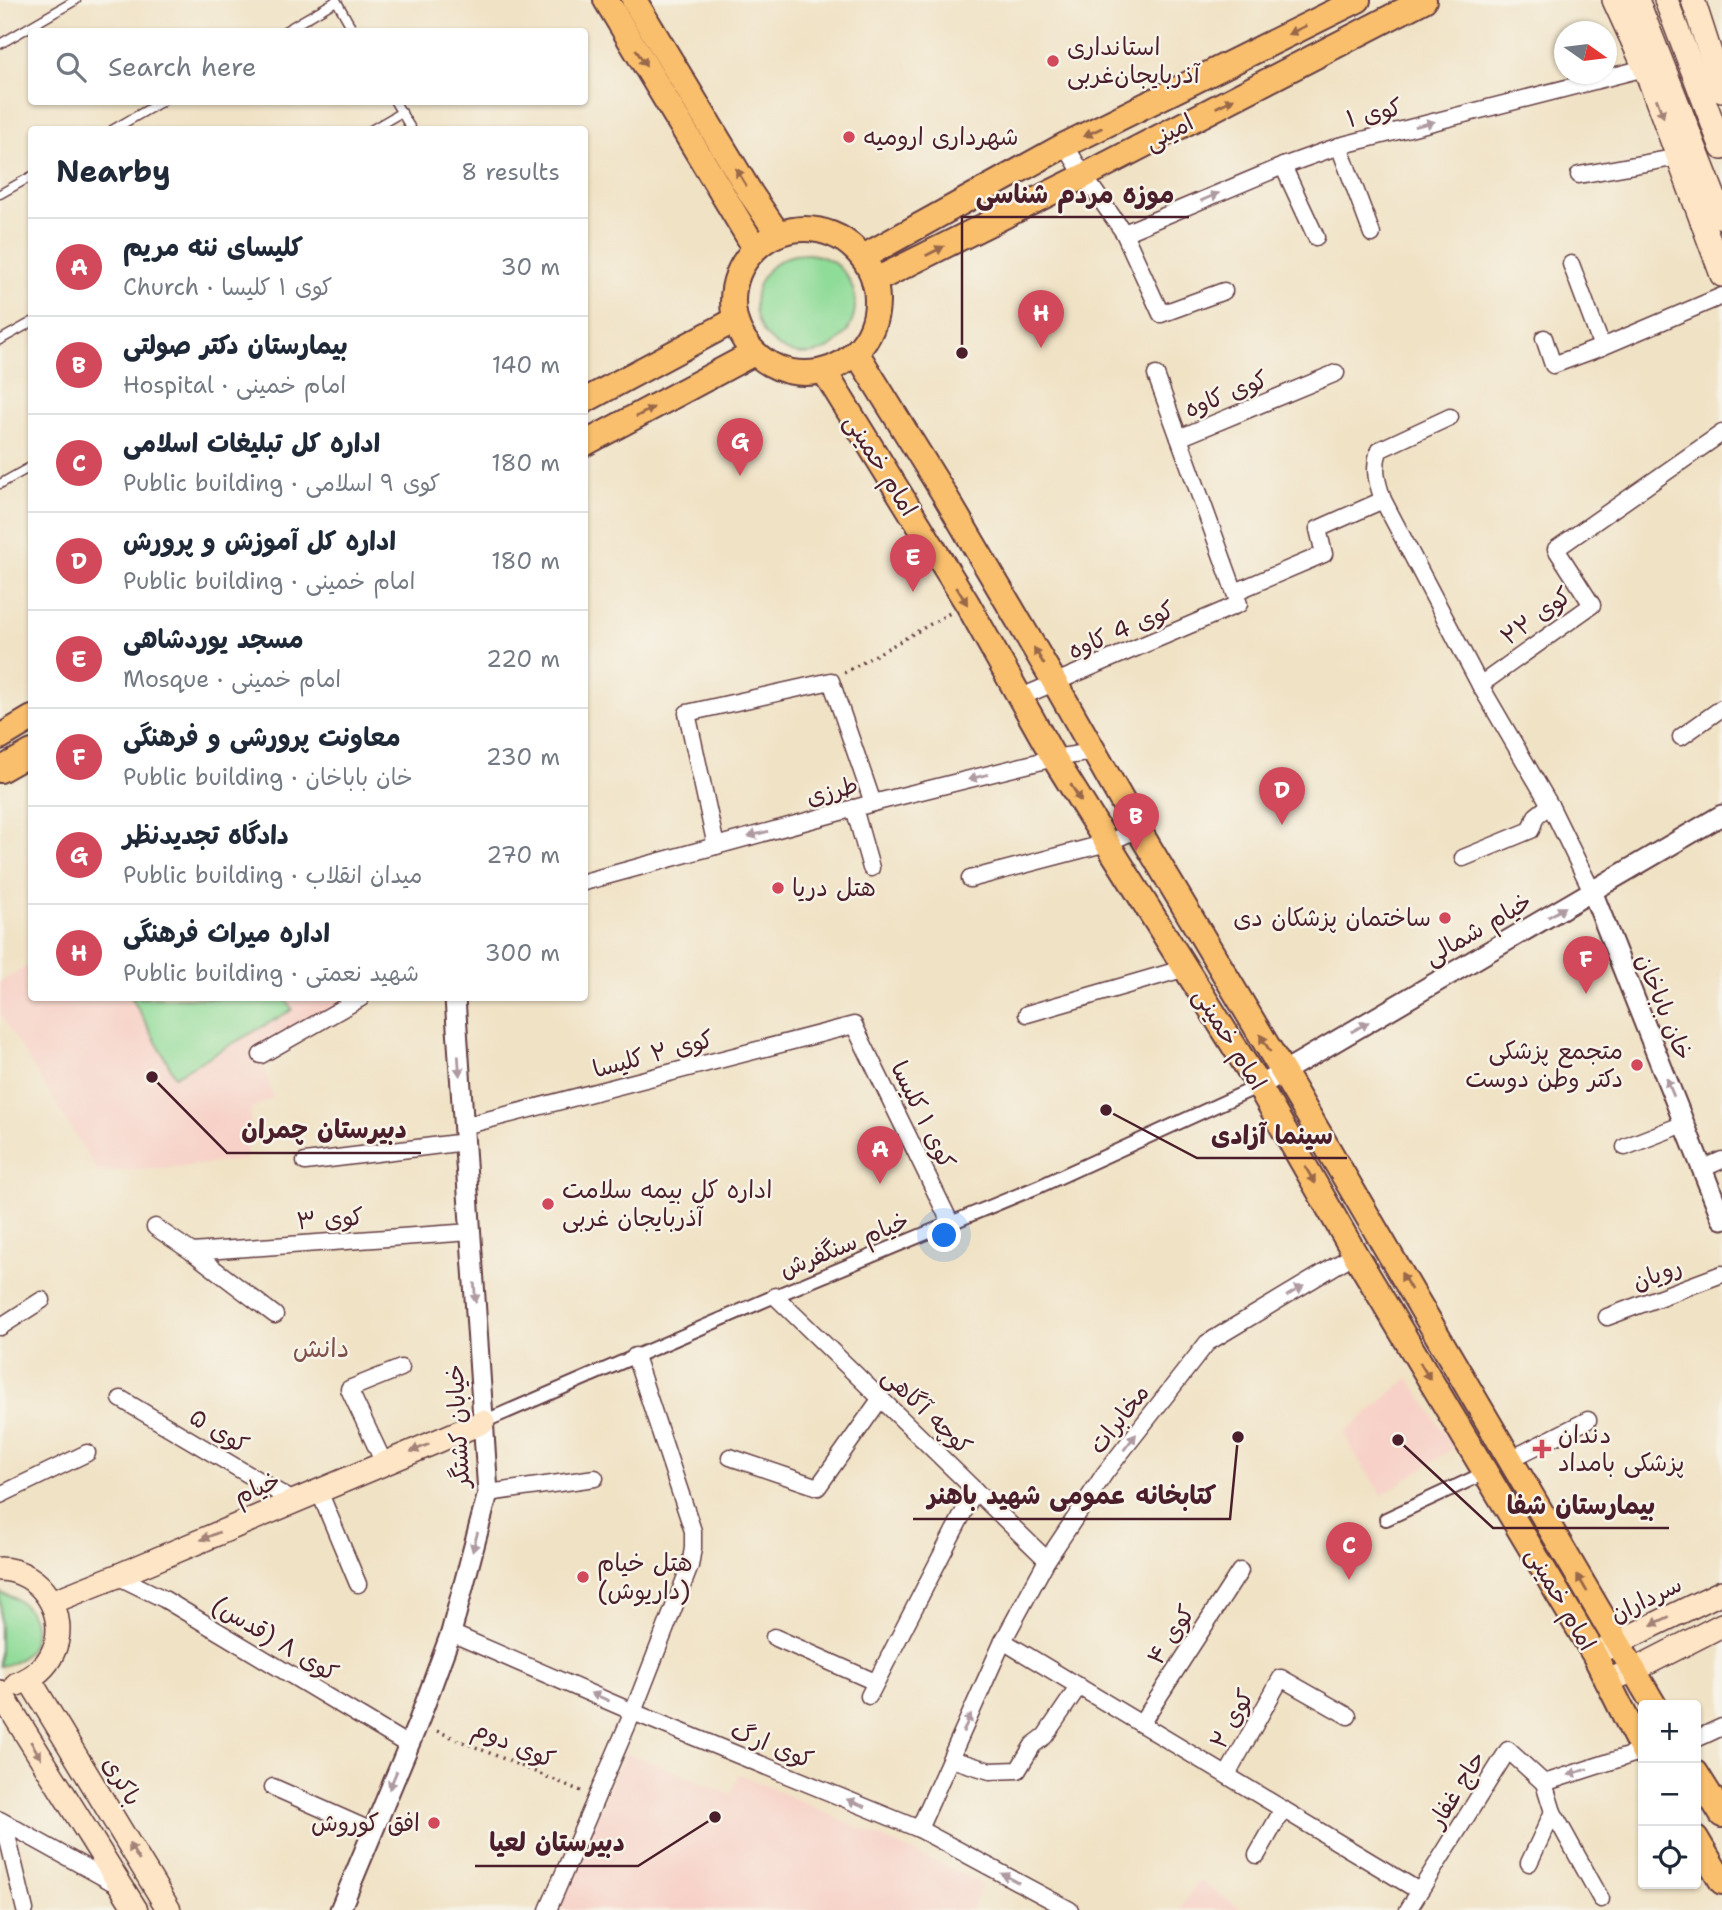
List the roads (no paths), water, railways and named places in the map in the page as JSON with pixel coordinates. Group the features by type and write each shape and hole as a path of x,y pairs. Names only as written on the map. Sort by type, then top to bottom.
{"main road":[{"path":"606,0 755,248"},
{"path":"634,0 778,234"},
{"name":"امینی","path":"874,281 1424,0"},
{"path":"1614,0 1645,68 1722,275"},
{"path":"1637,0 1722,217"},
{"path":"1666,0 1722,148"},
{"path":"1693,0 1721,86"},
{"name":"امینی","path":"863,257 1065,145 1350,2"},
{"path":"801,228 836,235 863,257 874,281 877,300 875,319 868,337 856,352 824,371 805,374 786,371 769,364 754,353 742,338 735,320 732,305 735,281 745,260 755,248 778,234 801,228"},
{"path":"588,399 735,320"},
{"name":"امام خمینی","path":"856,352 944,494 1651,1700"},
{"path":"588,442 754,353"},
{"name":"امام خمینی","path":"824,371 967,603 1054,758 1259,1086 1355,1254 1594,1654 1638,1741"},
{"path":"0,737 28,720"},
{"path":"0,769 28,754"},
{"name":"خیام","path":"52,1602 483,1422"},
{"path":"0,1569 32,1579 43,1589 52,1602 58,1634 53,1652 43,1667 29,1679 0,1690 136,1910"},
{"name":"سرداران","path":"1594,1654 1722,1592"},
{"path":"1607,1681 1722,1625"},
{"name":"باکری","path":"29,1679 169,1910"},
{"path":"1701,1781 1722,1815"},
{"path":"1701,1846 1722,1882"}],"street":[{"name":"کوی ۱","path":"1125,233 1283,166 1339,146 1645,68"},
{"path":"1065,145 1125,233 1161,314 1224,291"},
{"path":"1339,146 1372,234"},
{"path":"1579,175 1679,157"},
{"path":"1283,166 1317,236"},
{"path":"1571,264 1602,347"},
{"path":"1544,338 1553,365 1722,296"},
{"name":"کوی کاوه","path":"1237,598 1180,438 1336,373"},
{"path":"1156,375 1180,438"},
{"path":"1450,417 1379,450 1375,474 1383,500 1480,685 1550,806 1592,891"},
{"name":"کوی ۲۲","path":"1480,685 1592,605 1556,549 1722,433"},
{"name":"کوی 4 کاوه","path":"1021,697 1237,598 1324,554 1318,529 1383,500"},
{"path":"716,846 687,713 831,681 873,803"},
{"path":"1681,737 1722,708"},
{"name":"طرزی","path":"588,881 873,803 1054,758 1093,752"},
{"path":"1463,858 1531,831 1536,816 1550,806"},
{"path":"854,808 871,869"},
{"name":"خیام شمالی","path":"1259,1086 1722,816"},
{"path":"970,879 1107,843 1138,829"},
{"name":"خان باباخان","path":"1592,891 1722,1219"},
{"path":"1027,1013 1186,968"},
{"path":"261,1055 356,1001"},
{"name":"خیابان کشتگر","path":"340,1910 418,1723 452,1633 488,1493 454,1001"},
{"name":"کوی ۲ کلیسا","path":"464,1134 854,1025"},
{"name":"کوی ۱ کلیسا","path":"854,1025 951,1224"},
{"name":"خیام سنگفرش","path":"483,1422 1040,1186 1259,1086"},
{"path":"1625,1147 1684,1124"},
{"path":"305,1162 464,1134"},
{"path":"1702,1169 1722,1160"},
{"path":"155,1227 275,1315"},
{"name":"کوی ۳","path":"192,1252 471,1233"},
{"name":"مخابرات","path":"919,1829 1003,1641 1047,1560 1105,1473 1207,1343 1355,1254"},
{"name":"رویان","path":"1607,1317 1722,1274"},
{"name":"کوچه آگاهی","path":"775,1296 1047,1560"},
{"path":"0,1327 43,1300"},
{"path":"548,1910 633,1712 690,1566 693,1548 693,1531 635,1356"},
{"path":"384,1463 349,1389 401,1368"},
{"path":"730,1457 818,1487 881,1398"},
{"name":"کوی ۵","path":"121,1399 293,1501"},
{"path":"1511,1459 1588,1420"},
{"path":"0,1495 88,1453"},
{"path":"1386,1519 1486,1472"},
{"path":"488,1493 595,1478"},
{"path":"774,1637 872,1689 975,1490"},
{"path":"319,1491 358,1584"},
{"name":"کوی ۴","path":"1141,1724 1240,1571"},
{"name":"کوی ۸ (قدس)","path":"117,1576 164,1599 408,1745"},
{"name":"کوی ارگ","path":"452,1633 633,1712 919,1829 1070,1910"},
{"path":"1003,1641 1419,1891"},
{"name":"کوی ۲","path":"1227,1775 1281,1678 1348,1716"},
{"path":"951,1759 990,1771 1018,1770 1033,1745 1045,1737 1079,1686"},
{"path":"1701,1738 1722,1727"},
{"name":"حاج غفار","path":"1408,1910 1508,1750 1544,1783"},
{"path":"1601,1899 1553,1812 1544,1783 1638,1753"},
{"path":"273,1787 372,1831"},
{"path":"1257,1854 1283,1809"},
{"path":"1529,1863 1553,1812"},
{"path":"2,1821 123,1888"},
{"path":"2,1821 25,1910"}],"lane":[{"path":"0,44 76,0"},
{"path":"290,28 336,1 352,28"},
{"path":"120,126 156,105"},
{"path":"398,105 410,126"},
{"path":"378,126 402,112"},
{"path":"0,194 28,178"},
{"path":"0,340 28,324"},
{"path":"0,484 28,468"}],"place":[{"name":"استانداری آذربایجان‌غربی","path":"1053,61"},
{"name":"شهرداری ارومیه","path":"849,137"},
{"name":"اداره میراث فرهنگی","path":"1041,348"},
{"name":"موزه مردم شناسی","path":"962,353"},
{"name":"دادگاه تجدیدنظر","path":"740,476"},
{"name":"مسجد یوردشاهی","path":"913,592"},
{"name":"اداره کل آموزش و پرورش","path":"1282,825"},
{"name":"بیمارستان دکتر صولتی","path":"1136,851"},
{"name":"هتل دریا","path":"778,888"},
{"name":"ساختمان پزشکان دی","path":"1445,918"},
{"name":"معاونت پرورشی و فرهنگی","path":"1586,994"},
{"name":"متجمع پزشکی دکتر وطن دوست","path":"1637,1065"},
{"name":"دبیرستان چمران","path":"152,1077"},
{"name":"سینما آزادی","path":"1106,1110"},
{"name":"کلیسای ننه مریم","path":"880,1184"},
{"name":"اداره کل بیمه سلامت آذربایجان غربی","path":"548,1204"},
{"name":"کتابخانه عمومی شهید باهنر","path":"1238,1437"},
{"name":"بیمارستان شفا","path":"1398,1440"},
{"name":"دندان‌ پزشکی بامداد","path":"1542,1449"},
{"name":"هتل خیام (داریوش)","path":"583,1577"},
{"name":"اداره کل تبلیغات اسلامی","path":"1349,1580"},
{"name":"دبیرستان لعیا","path":"715,1817"},
{"name":"افق کوروش","path":"434,1823"}],"district":[{"name":"دانش","path":"321,1348"}]}
